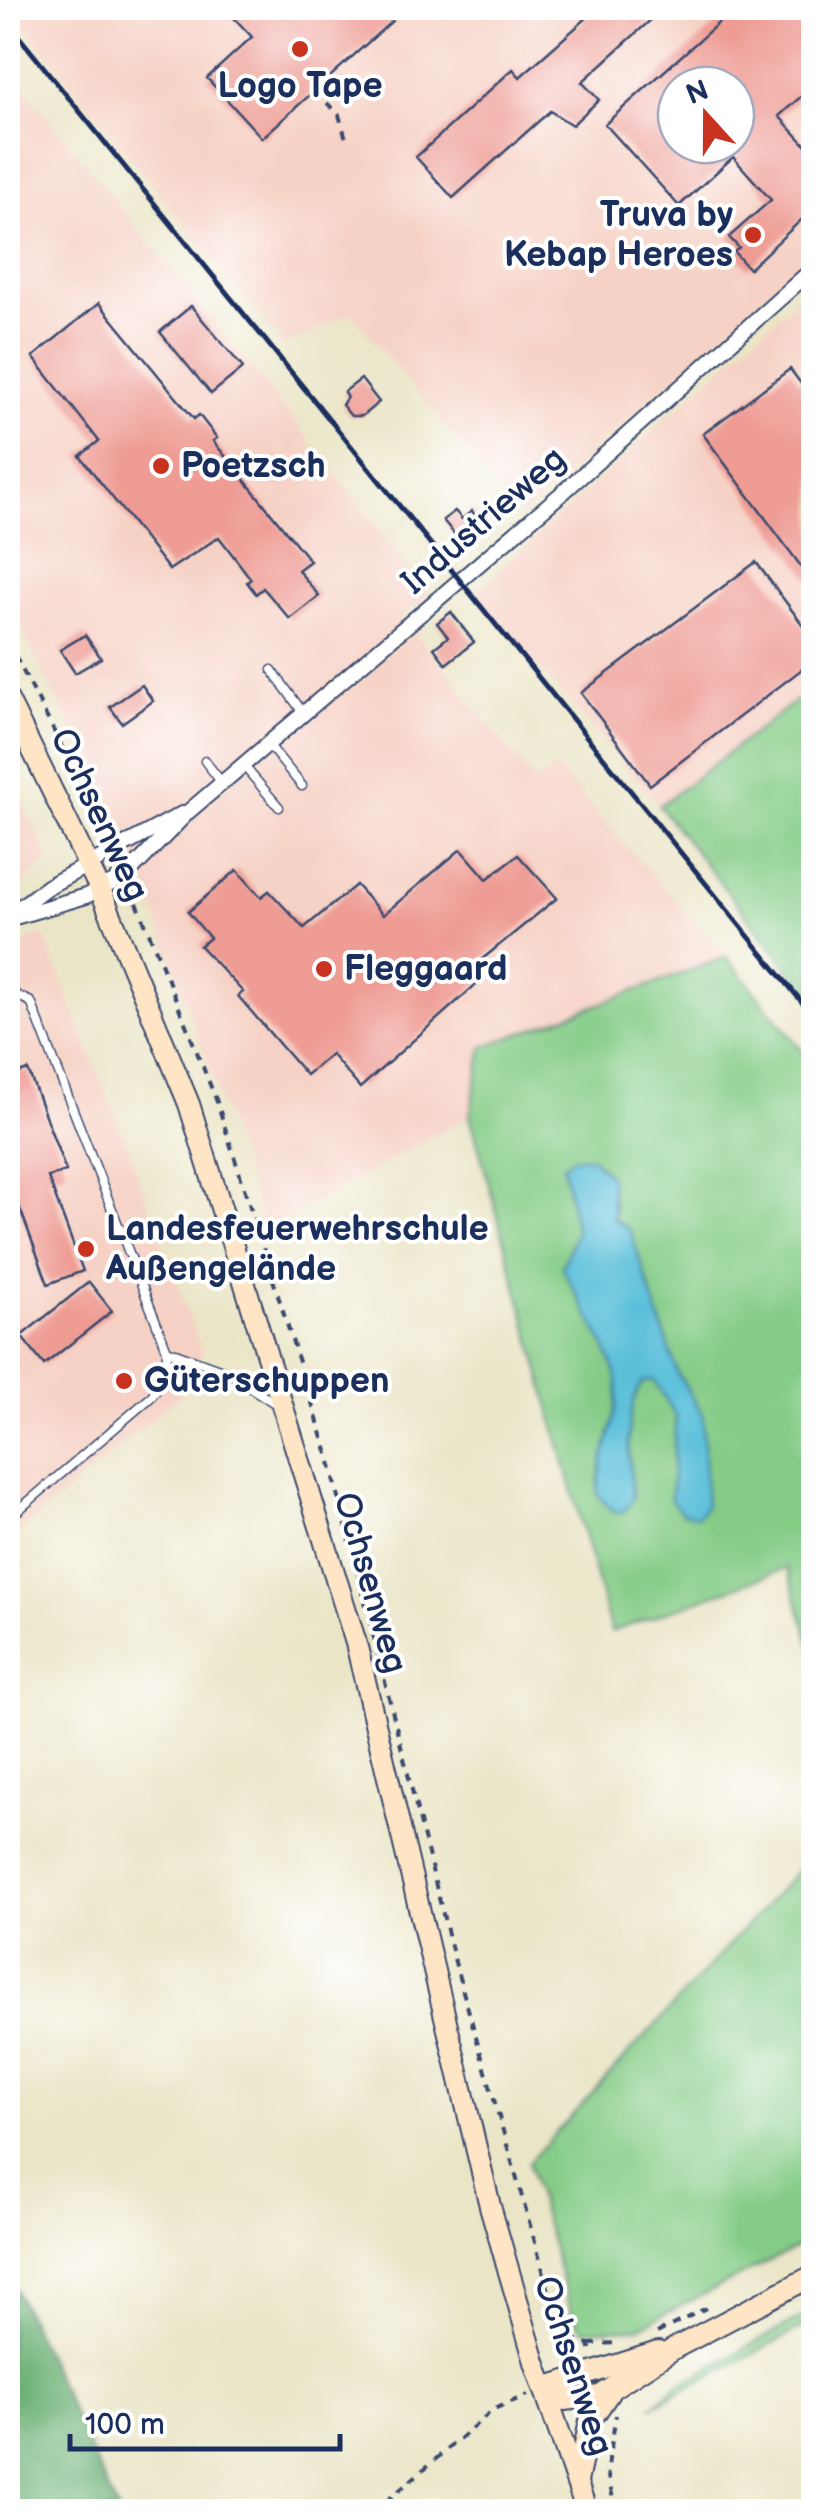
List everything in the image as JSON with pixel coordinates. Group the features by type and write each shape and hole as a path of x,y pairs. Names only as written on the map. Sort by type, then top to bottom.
{"main road":[{"name":"Ochsenweg","path":"8,700 89,864 189,1104 356,1643 475,2149 544,2388 586,2512"},
{"path":"577,2484 590,2422 612,2396 675,2348 814,2276"},
{"path":"544,2388 675,2348"},
{"path":"544,2388 574,2401 612,2396"}],"street":[{"name":"Industrieweg","path":"8,918 100,889 126,876 188,812 650,417 814,268"},
{"name":"Industrieweg","path":"8,918 89,864 188,812"}],"lane":[{"path":"272,670 304,714"},
{"path":"268,744 302,786"},
{"path":"205,761 222,783"},
{"path":"243,765 279,808"},
{"path":"8,992 31,1002 167,1350 166,1376 150,1398 9,1516"},
{"path":"167,1350 225,1370 287,1412"}],"path":[{"path":"327,103 339,115 347,142"},
{"path":"8,642 105,830"},
{"path":"655,2334 708,2308"},
{"path":"588,2344 622,2342"},
{"path":"374,2512 494,2409 544,2388"},
{"path":"612,2396 617,2417 608,2472 616,2512"}],"shaded area":[{"path":"9,8 813,8 813,252 521,517 351,313 284,346"},
{"path":"8,69 297,424 429,595 402,616 535,782 555,767 727,957 483,1047 470,1115 265,1231 145,883 117,816 8,605"},
{"path":"813,284 813,688 659,806 474,593"},
{"path":"8,772 50,860 8,897"},
{"name":"Landesfeuerwehrschule Außengelände","path":"43,934 127,1145 202,1352 192,1385 8,1541 8,950"}],"green space":[{"path":"813,688 813,831 806,832 804,858 813,869 813,999 659,806"},
{"path":"727,957 813,1064 813,1652 787,1568 611,1632 470,1115 483,1047","holes":["614,1203 614,1219 630,1230 678,1374 703,1415 671,1500 676,1416 654,1379 643,1382 632,1408 629,1454 633,1498 624,1511 613,1511 598,1495 616,1410 615,1370 562,1267 577,1233"]},
{"path":"813,1854 813,2239 637,2328 584,2330 573,2318 528,2163"},
{"path":"8,2274 118,2511 8,2511"},
{"path":"813,2311 813,2322 651,2407 678,2385"}],"water":[{"path":"574,1157 591,1157 610,1177 614,1219 630,1230 678,1374 703,1415 706,1506 697,1516 682,1513 671,1500 676,1416 654,1380 643,1382 632,1408 629,1438 633,1498 624,1512 612,1511 598,1495 616,1410 617,1380 602,1341 562,1267 576,1232 563,1165"}],"building":[{"name":"Logo Tape","path":"225,8 380,8 392,21 262,138 207,78 252,37"},
{"path":"598,8 664,8 582,82 599,100 572,125 550,111 453,198 416,157 513,69 520,77"},
{"path":"735,8 794,8 814,29 814,85 779,116 814,154 814,208 749,269 734,252 739,248 729,237 771,200 740,165 756,165 756,65 671,65"},
{"path":"656,78 656,165 724,165 679,206 605,124"},
{"name":"Poetzsch","path":"99,303 194,419 199,415 217,438 213,441 310,561 298,570 319,596 290,619 263,588 256,594 247,582 251,579 219,537 169,570 80,456 99,441 33,357"},
{"path":"191,306 243,368 211,394 160,332"},
{"path":"790,369 814,401 814,584 703,434"},
{"path":"361,379 379,402 362,416 351,416 342,405 347,397 344,392"},
{"path":"455,511 462,519 472,511 485,528 463,545 443,520"},
{"path":"756,562 814,640 814,660 650,785 581,693"},
{"path":"451,612 474,642 446,664 434,648 448,637 437,623"},
{"path":"85,635 101,658 75,673 60,650"},
{"path":"142,685 153,701 122,723 110,707"},
{"path":"461,849 487,879 518,855 557,898 480,961 490,972 360,1088 331,1054 306,1075 238,996 243,992 200,946 210,938 188,912 237,870 261,897 269,891 304,928 356,885 383,915"},
{"path":"28,1070 66,1171 48,1177 83,1271 48,1284 8,1176 8,1077"},
{"path":"89,1282 112,1311 44,1365 21,1336"}],"railway":[{"path":"8,23 814,1017"}],"place":[{"name":"Logo Tape","path":"300,49"},
{"name":"Truva by Kebap Heroes","path":"753,235"},
{"name":"Poetzsch","path":"161,466"},
{"name":"Fleggaard","path":"324,969"},
{"name":"Landesfeuerwehrschule Außengelände","path":"86,1249"},
{"name":"Güterschuppen","path":"124,1381"}]}
